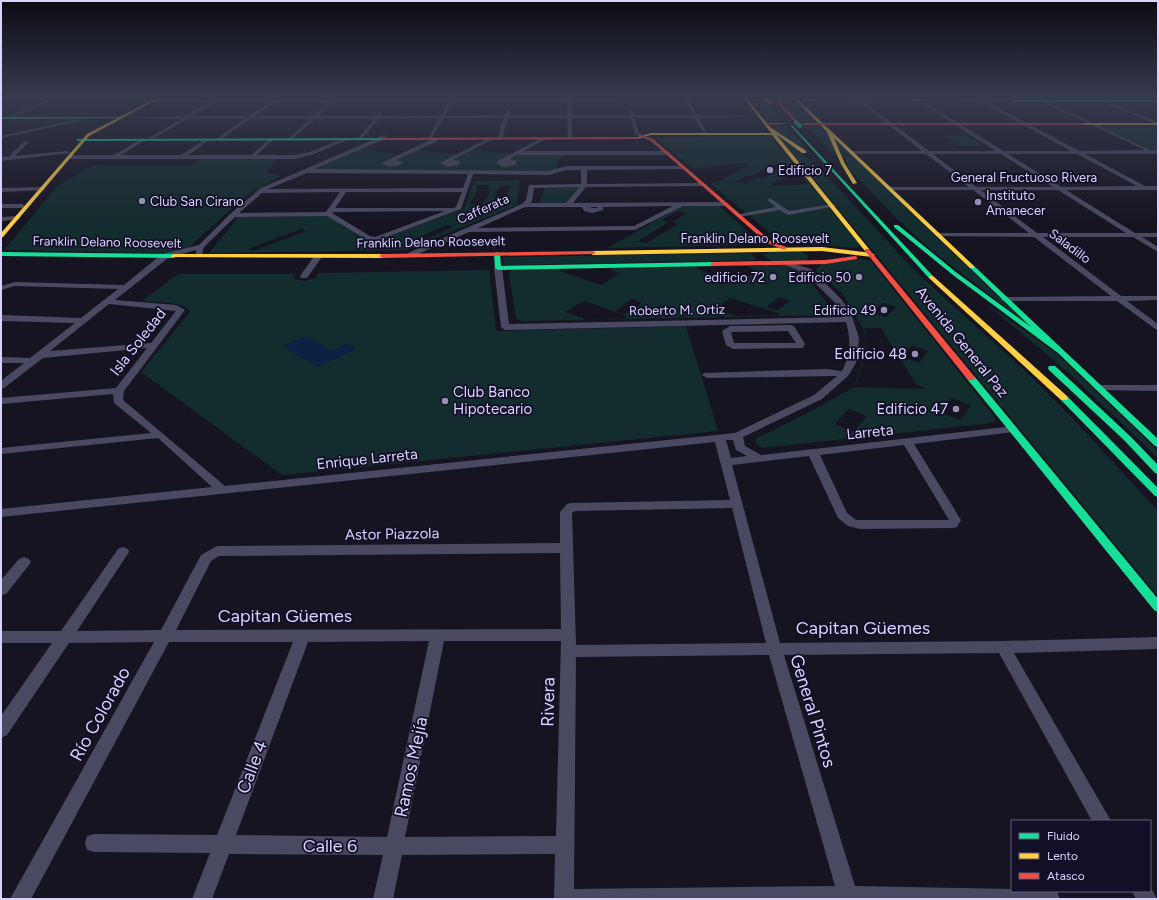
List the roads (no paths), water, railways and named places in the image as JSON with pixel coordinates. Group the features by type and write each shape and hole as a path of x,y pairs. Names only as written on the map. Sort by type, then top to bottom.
{"main road":[{"path":"82,138 362,138"},
{"path":"82,138 207,140 222,138 362,138"},
{"path":"1,230 14,218 82,138"},
{"path":"432,138 542,138"},
{"path":"648,138 769,242 782,247 809,252 814,256 815,260 810,267"},
{"name":"Avenida General Paz","path":"777,138 1158,607"},
{"path":"783,138 846,186"},
{"name":"Avenida General Paz","path":"806,138 846,186 922,269 1060,394 1158,494"},
{"name":"Avenida General Paz","path":"808,138 858,186 932,264 961,290"},
{"path":"832,138 843,164 858,186"},
{"path":"836,138 1158,444"},
{"path":"1,236 22,206 38,189"},
{"path":"895,225 955,274 1059,351"},
{"path":"769,242 760,250 758,256 772,264"},
{"name":"Franklin Delano Roosevelt","path":"1,254 318,257 829,250 861,255 872,255"},
{"path":"498,254 498,268"},
{"name":"Franklin Delano Roosevelt","path":"498,268 784,263 810,267 861,255"},
{"path":"1042,359 1097,409 1158,471"}],"street":[{"path":"1,386 109,302 165,256 201,246 259,191 276,182 381,138"},
{"path":"389,161 432,138"},
{"path":"445,162 497,138"},
{"path":"501,161 542,138"},
{"name":"Saladillo","path":"906,138 1158,328"},
{"path":"979,138 1158,250"},
{"path":"1051,138 1158,195"},
{"path":"1122,138 1156,153"},
{"path":"114,157 150,139"},
{"path":"252,157 271,139"},
{"path":"1,159 11,157 68,155 114,157 301,156 347,139"},
{"path":"182,157 207,140"},
{"path":"1,166 26,142"},
{"path":"517,153 666,153"},
{"path":"852,153 1156,153"},
{"path":"304,171 549,173 562,169 584,168 683,168"},
{"path":"568,205 584,185 584,168"},
{"path":"330,212 370,239 384,237 458,210 461,206 471,173"},
{"path":"584,185 703,185"},
{"name":"Cafferata","path":"411,255 524,205 528,202 531,186 584,185"},
{"name":"General Fructuoso Rivera","path":"890,189 1158,188"},
{"path":"1,190 38,189"},
{"path":"259,191 466,190"},
{"path":"330,212 344,191"},
{"path":"770,200 788,213 833,206"},
{"path":"469,230 638,228 682,204"},
{"path":"524,205 588,205 585,209 591,211 602,208 600,206 725,204"},
{"path":"1,206 22,206"},
{"path":"738,215 781,208"},
{"path":"803,217 829,212 822,208"},
{"path":"232,215 458,210"},
{"path":"1,219 14,218"},
{"path":"938,235 1158,235"},
{"path":"198,257 201,246"},
{"path":"304,276 318,257"},
{"path":"758,458 740,448 737,436 818,397 845,374 851,364 855,338 850,319 838,301 810,267"},
{"name":"Roberto M. Ortiz","path":"498,268 505,327 758,325 850,319"},
{"path":"1,288 10,285 127,287"},
{"path":"1005,299 1158,298"},
{"name":"Isla Soledad","path":"109,302 180,308 181,312 119,391 117,397 118,401 160,435 223,490"},
{"path":"1,318 84,321"},
{"path":"758,325 791,328 801,344 730,345 726,330 758,325"},
{"path":"1,360 37,358 154,345"},
{"path":"707,375 826,372 845,374"},
{"path":"1099,388 1158,388"},
{"path":"1,401 119,391"},
{"name":"Larreta","path":"728,462 908,443 1014,429"},
{"path":"1,451 160,435"},
{"name":"Enrique Larreta","path":"1,514 737,436"},
{"name":"General Pintos","path":"720,439 728,462 737,504 774,648 849,898"},
{"path":"813,452 842,515 852,523 860,525 953,524 955,520 908,443"},
{"name":"Rivera","path":"564,899 568,643 566,512 571,507 737,504"},
{"name":"Astor Piazzola","path":"217,551 567,548"},
{"name":"Río Colorado","path":"20,899 166,635 206,558 217,551"},
{"path":"1,730 63,637 123,552"},
{"path":"1,590 24,562"},
{"name":"Capitan Güemes","path":"1,637 166,635 438,635 568,643 774,648 1003,647 1158,643"},
{"name":"Calle 4","path":"202,899 302,635"},
{"name":"Ramos Mejía","path":"384,899 438,635"},
{"path":"1003,647 1101,820"},
{"name":"Calle 6","path":"94,843 394,846 566,845"},
{"path":"564,899 1050,899"}],"water":[{"path":"306,336 331,351 347,343 357,349 317,367 283,346"}],"place":[{"name":"Edificio 7","path":"770,170"},
{"name":"Club San Cirano","path":"142,201"},
{"name":"Instituto Amanecer","path":"978,202"},
{"name":"edificio 72","path":"773,277"},
{"name":"Edificio 50","path":"859,277"},
{"name":"Edificio 49","path":"884,310"},
{"name":"Edificio 48","path":"915,354"},
{"name":"Club Banco Hipotecario","path":"445,401"},
{"name":"Edificio 47","path":"956,409"}]}
